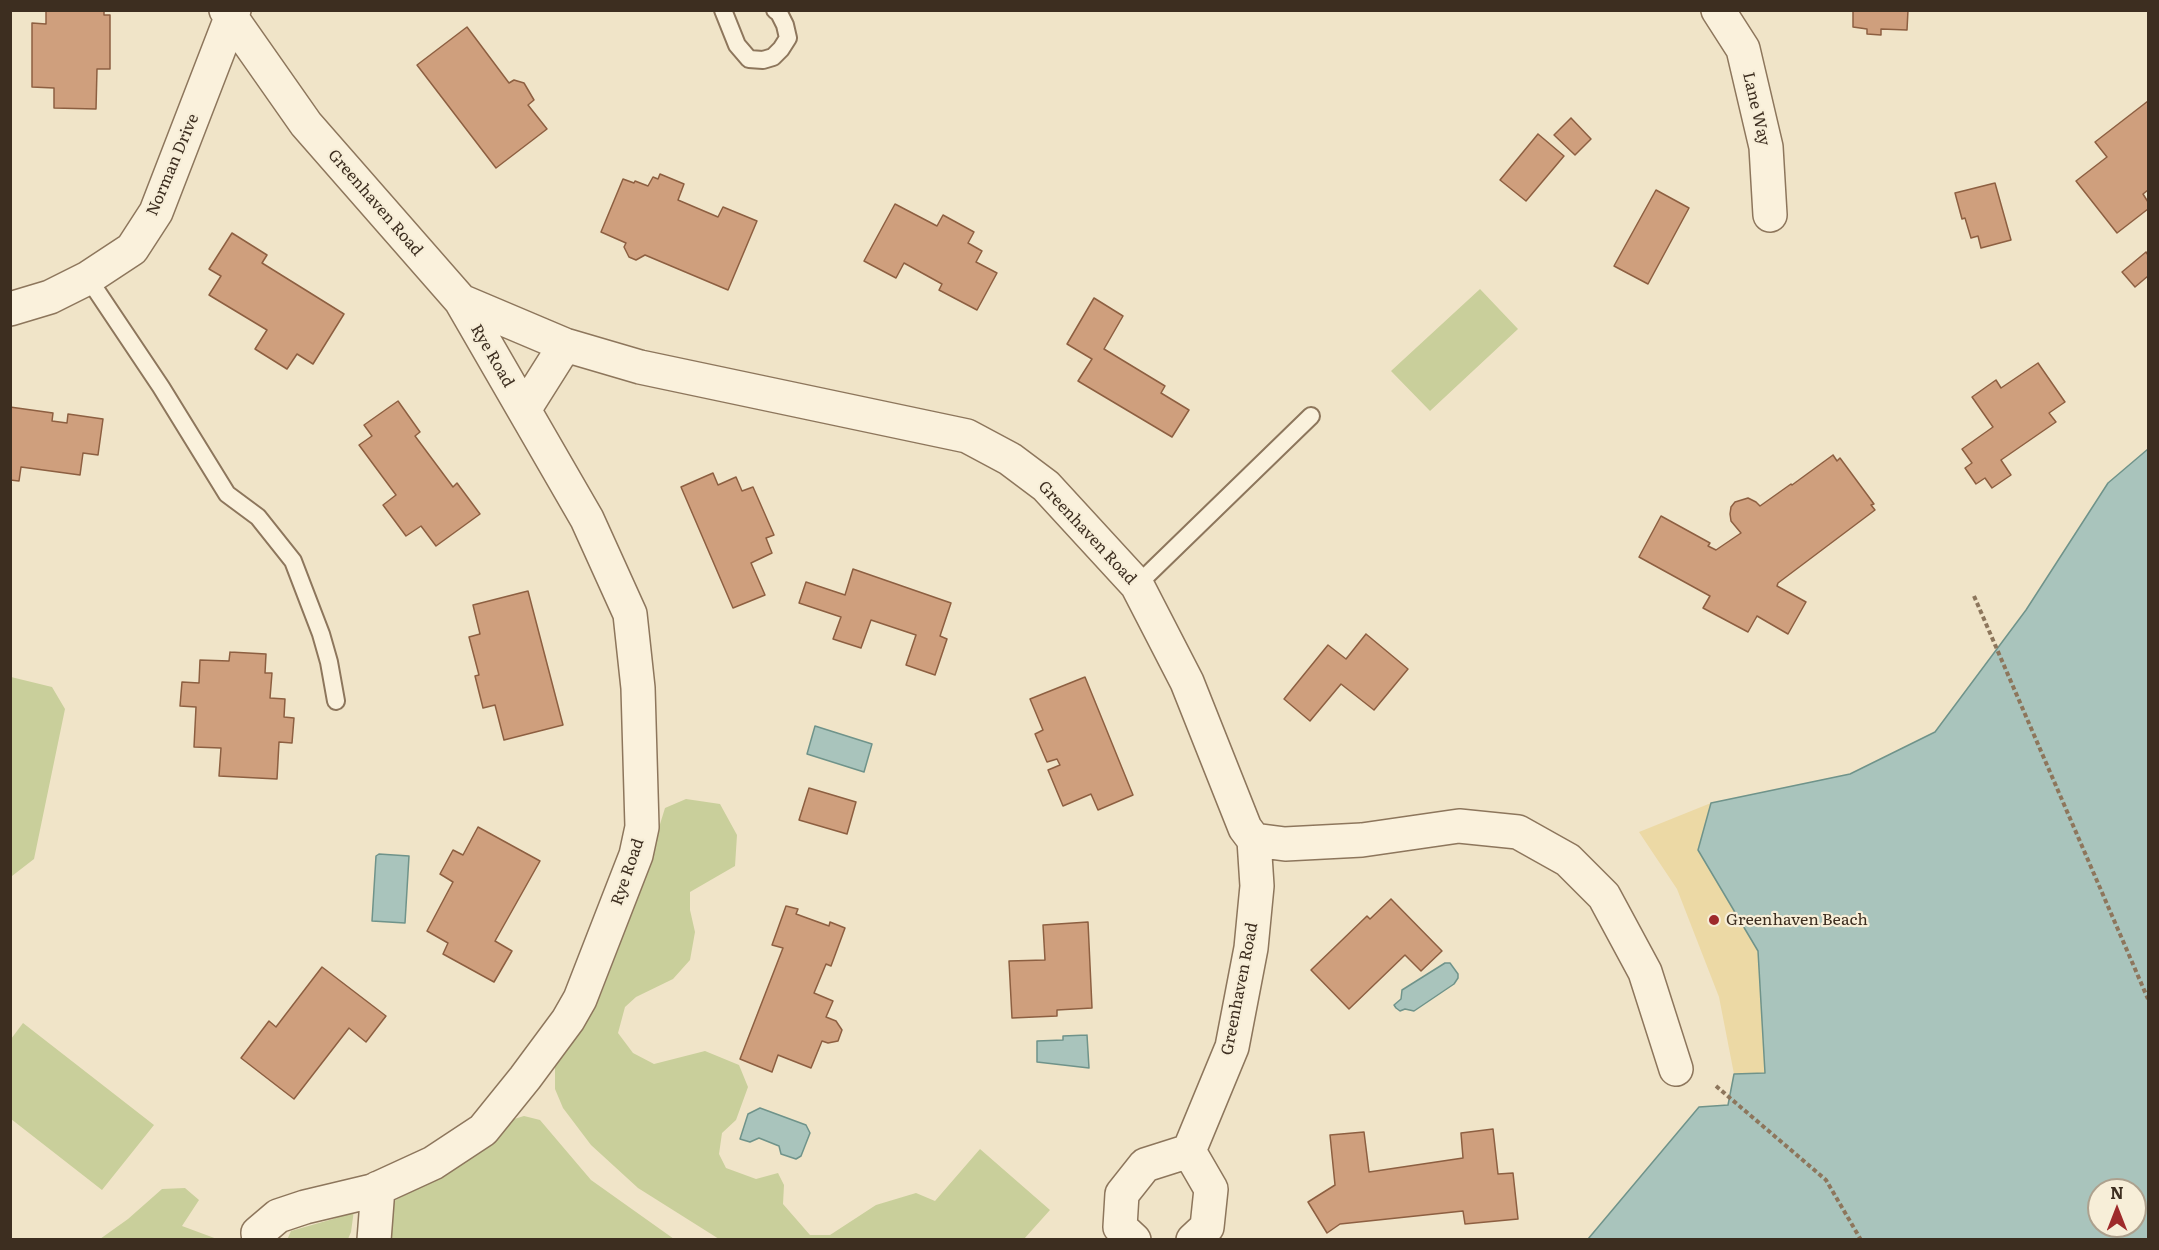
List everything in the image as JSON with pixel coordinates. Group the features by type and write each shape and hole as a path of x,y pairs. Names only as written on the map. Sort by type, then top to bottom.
{"street":[{"name":"Lane Way","path":"1718,10 1743,49 1766,147 1770,215"},
{"name":"Norman Drive","path":"10,309 50,297 88,279 132,249 156,212 231,13"},
{"name":"Greenhaven Road","path":"231,13 306,124 461,301 565,345 640,367 968,436 1010,459 1046,486 1137,585 1187,682 1245,828 1254,840 1257,886 1251,948 1232,1047 1189,1151"},
{"name":"Rye Road","path":"259,1239 258,1233 278,1216 378,1188 433,1163 483,1130 568,1020 580,999 636,855 642,828 638,688 630,614 587,519 461,301"},
{"name":"Rye Road","path":"524,410 565,345"},
{"path":"1254,840 1285,844 1362,840 1459,826 1518,832 1568,860 1604,896 1645,972 1676,1069"},
{"path":"1134,1239 1120,1227 1122,1194 1145,1165 1189,1151 1211,1189 1207,1227 1193,1239"},
{"path":"374,1239 378,1188"}],"lane":[{"path":"723,10 737,45 749,58 763,60 773,57 788,38 785,25 775,10"},
{"path":"88,279 161,387 227,494 258,517 293,561 321,634 336,701"},
{"path":"1137,585 1311,416"}],"path":[{"path":"1974,596 2148,999"},
{"path":"1716,1086 1826,1180 1861,1239"}],"green space":[{"path":"1480,289 1518,329 1430,411 1391,371"},
{"path":"11,677 52,687 65,709 34,859 12,876"},
{"path":"686,799 720,804 737,835 735,866 690,892 690,910 695,932 690,960 673,979 636,997 625,1007 618,1033 633,1053 654,1064 705,1051 739,1065 748,1087 736,1120 722,1133 719,1154 726,1168 756,1179 778,1173 784,1185 783,1204 810,1235 830,1235 876,1205 916,1193 935,1201 980,1149 1050,1210 1024,1239 719,1239 638,1188 591,1145 563,1108 555,1089 555,1059 592,1010 601,994 635,905 665,808"},
{"path":"23,1023 154,1125 102,1190 11,1119 11,1039"},
{"path":"524,1116 540,1120 591,1180 674,1239 385,1240 386,1218 394,1201 462,1162 511,1120"},
{"path":"185,1188 199,1200 182,1226 217,1239 100,1239 128,1219 162,1189"},
{"path":"354,1210 348,1239 287,1240 291,1231 333,1219"}],"sand":[{"name":"Greenhaven Beach","path":"1711,803 1698,850 1758,951 1765,1073 1734,1074 1719,997 1677,889 1639,832"}],"water":[{"path":"2148,449 2148,1239 1588,1239 1699,1107 1728,1105 1734,1074 1765,1073 1758,951 1698,850 1711,803 1850,774 1935,732 2026,610 2108,483"},
{"path":"815,726 872,744 864,772 807,754"},
{"path":"379,854 409,856 405,923 372,921 376,856"},
{"path":"1445,963 1450,963 1458,974 1454,984 1414,1011 1405,1009 1400,1011 1396,1008 1394,1005 1401,999 1402,990"},
{"path":"1087,1035 1089,1068 1037,1062 1037,1041 1063,1040 1063,1036"},
{"path":"760,1108 806,1125 810,1133 801,1156 796,1159 781,1154 779,1146 759,1138 750,1142 740,1139 748,1114"}],"building":[{"path":"46,10 104,10 104,15 110,15 110,69 97,69 96,109 54,108 54,88 32,87 32,23 46,24"},
{"path":"1853,10 1908,10 1907,30 1881,29 1881,35 1867,34 1867,29 1853,27"},
{"path":"467,27 509,83 514,80 524,83 534,100 528,105 547,129 496,168 417,65"},
{"path":"2148,101 2148,190 2143,194 2148,202 2148,209 2117,233 2076,181 2107,157 2095,142"},
{"path":"1571,118 1591,139 1575,155 1554,135"},
{"path":"1538,134 1564,156 1526,201 1500,180"},
{"path":"660,174 684,184 678,200 718,217 723,207 757,221 728,290 645,255 636,260 629,257 624,247 626,243 601,232 623,179 648,186 653,177 658,179"},
{"path":"1995,183 2011,240 1981,248 1978,236 1971,238 1965,218 1962,219 1955,193"},
{"path":"1656,190 1689,208 1648,284 1614,266"},
{"path":"895,204 937,226 943,215 974,232 968,243 982,251 976,262 997,273 977,310 939,290 942,284 904,263 896,278 864,261"},
{"path":"232,233 267,255 262,263 344,314 313,364 297,354 287,369 255,349 267,330 209,295 221,276 209,269"},
{"path":"2146,252 2148,276 2135,287 2122,272"},
{"path":"1094,298 1123,316 1104,349 1165,386 1161,393 1189,410 1172,437 1078,381 1092,359 1067,344"},
{"path":"2038,363 2065,402 2049,413 2056,422 2001,460 2011,475 1992,488 1985,478 1976,484 1965,468 1972,463 1962,449 1993,427 1972,397 1996,380 2001,388"},
{"path":"398,401 420,432 415,436 453,487 457,483 480,514 436,546 421,526 406,536 383,505 396,495 359,445 372,436 364,425"},
{"path":"10,407 53,413 52,421 67,423 68,414 103,419 98,455 83,453 80,475 21,467 19,481 10,480"},
{"path":"1833,455 1837,461 1840,458 1874,504 1871,505 1875,510 1778,583 1777,586 1806,602 1788,634 1757,616 1748,632 1703,608 1710,596 1639,557 1661,516 1710,543 1708,546 1716,550 1741,533 1731,521 1731,507 1735,502 1748,498 1760,506"},
{"path":"713,473 718,485 736,477 742,491 753,487 774,535 766,538 772,553 751,563 765,595 733,608 681,487"},
{"path":"853,569 951,603 940,636 947,639 935,675 906,665 916,635 871,620 861,648 833,639 841,617 799,603 806,582 845,595"},
{"path":"528,591 563,725 504,740 495,705 483,708 475,676 479,675 469,637 480,634 473,605"},
{"path":"1366,634 1408,669 1374,710 1341,684 1310,721 1284,699 1328,645 1346,659"},
{"path":"230,652 266,654 265,673 272,673 270,698 285,699 284,717 294,718 292,743 279,742 277,779 219,776 221,748 194,747 196,707 180,706 182,682 199,683 200,660 229,661"},
{"path":"1085,677 1133,795 1098,810 1091,794 1063,806 1048,770 1060,765 1057,759 1047,762 1035,734 1043,730 1030,699"},
{"path":"809,788 856,802 847,834 799,820"},
{"path":"478,827 540,861 495,941 512,951 494,982 443,954 448,943 427,931 453,882 440,874 453,850 463,855"},
{"path":"1391,899 1442,951 1421,971 1405,955 1349,1009 1311,970 1367,916 1370,919"},
{"path":"786,906 798,909 796,914 829,926 830,922 845,928 831,966 826,964 814,993 833,1001 826,1017 836,1021 842,1030 838,1041 828,1043 822,1041 811,1068 778,1055 772,1072 740,1059 783,948 772,945"},
{"path":"1088,922 1092,1008 1057,1010 1057,1016 1012,1018 1009,961 1045,960 1043,925"},
{"path":"322,967 386,1016 366,1042 349,1028 294,1099 241,1058 269,1021 276,1027"},
{"path":"1493,1129 1498,1174 1513,1173 1518,1219 1465,1224 1463,1211 1340,1224 1327,1233 1308,1202 1335,1185 1330,1135 1364,1132 1369,1172 1463,1158 1461,1133"}],"place":[{"name":"Greenhaven Beach","path":"1714,920"}]}
